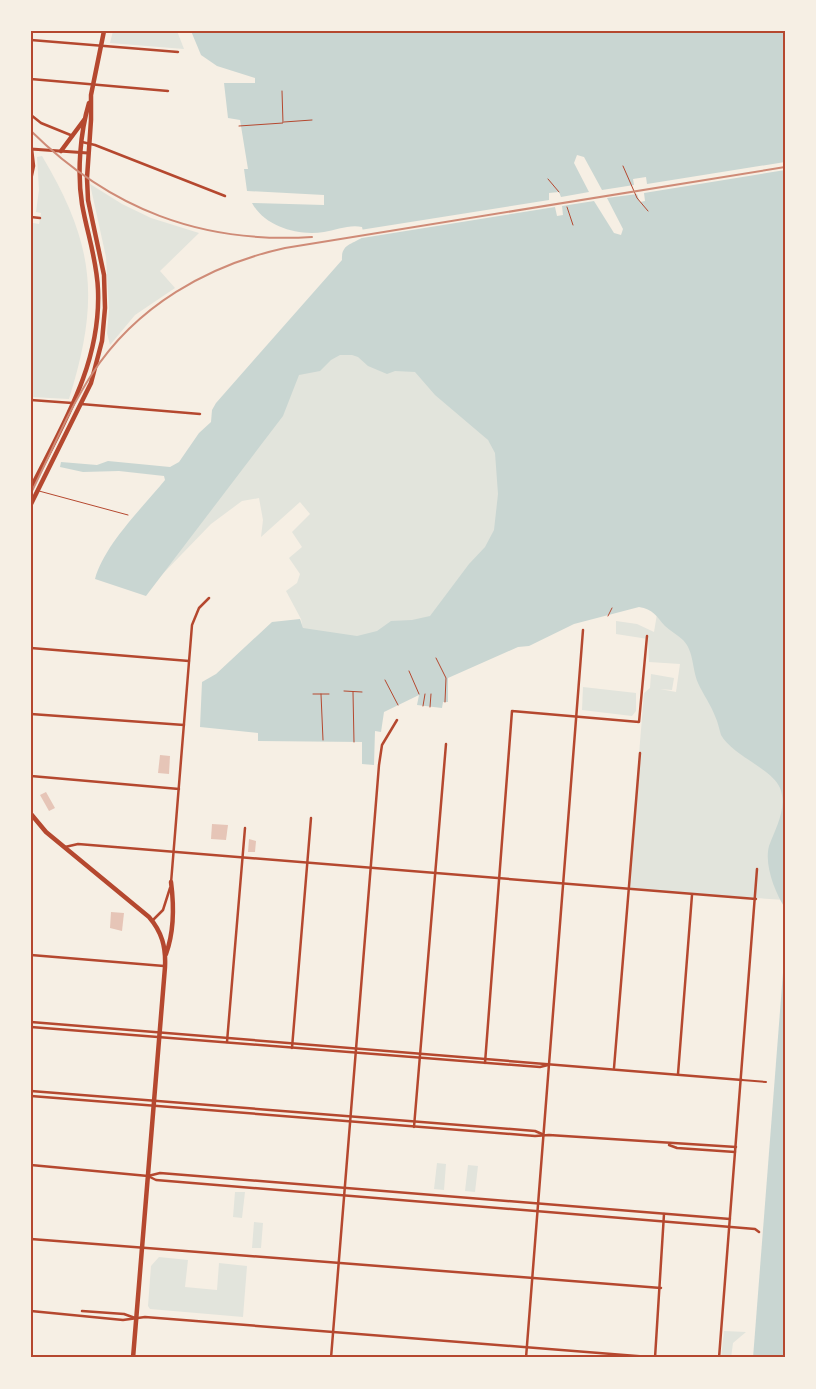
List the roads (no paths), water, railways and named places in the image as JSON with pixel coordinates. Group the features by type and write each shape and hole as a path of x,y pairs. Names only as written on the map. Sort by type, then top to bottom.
{"main road":[{"path":"31,504 81,404 98,364 105,308 103,268 88,200 88,154 90,99 104,31"},
{"path":"31,489 73,404 91,358 98,316 97,273 81,197 84,119 90,99"},
{"path":"62,151 84,119"},
{"path":"32,817 152,921 162,938 165,966 133,1358"},
{"path":"165,958 170,944 173,898 171,882"}],"street":[{"path":"31,40 178,52"},
{"path":"31,79 168,91"},
{"path":"31,115 41,123 73,136"},
{"path":"82,142 89,143 225,196"},
{"path":"31,180 34,166 31,148 88,154"},
{"path":"31,217 40,218"},
{"path":"31,400 73,404"},
{"path":"81,404 200,414"},
{"path":"152,921 165,908 171,882 193,622 199,608 208,598"},
{"path":"526,1358 583,630"},
{"path":"484,1063 512,711 639,722 646,636"},
{"path":"31,648 189,661"},
{"path":"31,714 184,726"},
{"path":"331,1358 382,748 397,720"},
{"path":"414,1127 446,744"},
{"path":"614,1068 640,754"},
{"path":"31,776 179,789"},
{"path":"292,1048 311,818"},
{"path":"228,1042 245,828"},
{"path":"65,847 78,844 756,899"},
{"path":"719,1358 757,869"},
{"path":"678,1074 692,895"},
{"path":"31,955 165,966"},
{"path":"31,1022 292,1048 540,1067 549,1065 614,1068 766,1082"},
{"path":"31,1027 228,1037 485,1057 540,1062 549,1065"},
{"path":"31,1091 415,1121 668,1144 677,1142 736,1147"},
{"path":"31,1096 535,1136 544,1134"},
{"path":"485,1132 486,1127"},
{"path":"668,1144 677,1148 736,1152"},
{"path":"31,1166 148,1176 156,1180 664,1221 755,1229 759,1232"},
{"path":"148,1176 157,1173 730,1219"},
{"path":"655,1358 661,1288 664,1214"},
{"path":"31,1238 339,1264 661,1288"},
{"path":"82,1310 124,1314 136,1318"},
{"path":"31,1311 115,1319 145,1317 662,1358"}],"lane":[{"path":"73,404 81,404"},
{"path":"31,489 128,515"}],"railway":[{"path":"31,131 61,158 93,181 125,201 160,216 195,227 232,234 271,238 312,237"},
{"path":"31,493 75,403 92,374 110,350 130,328 152,309 202,277 229,265 285,248 785,167"}]}
